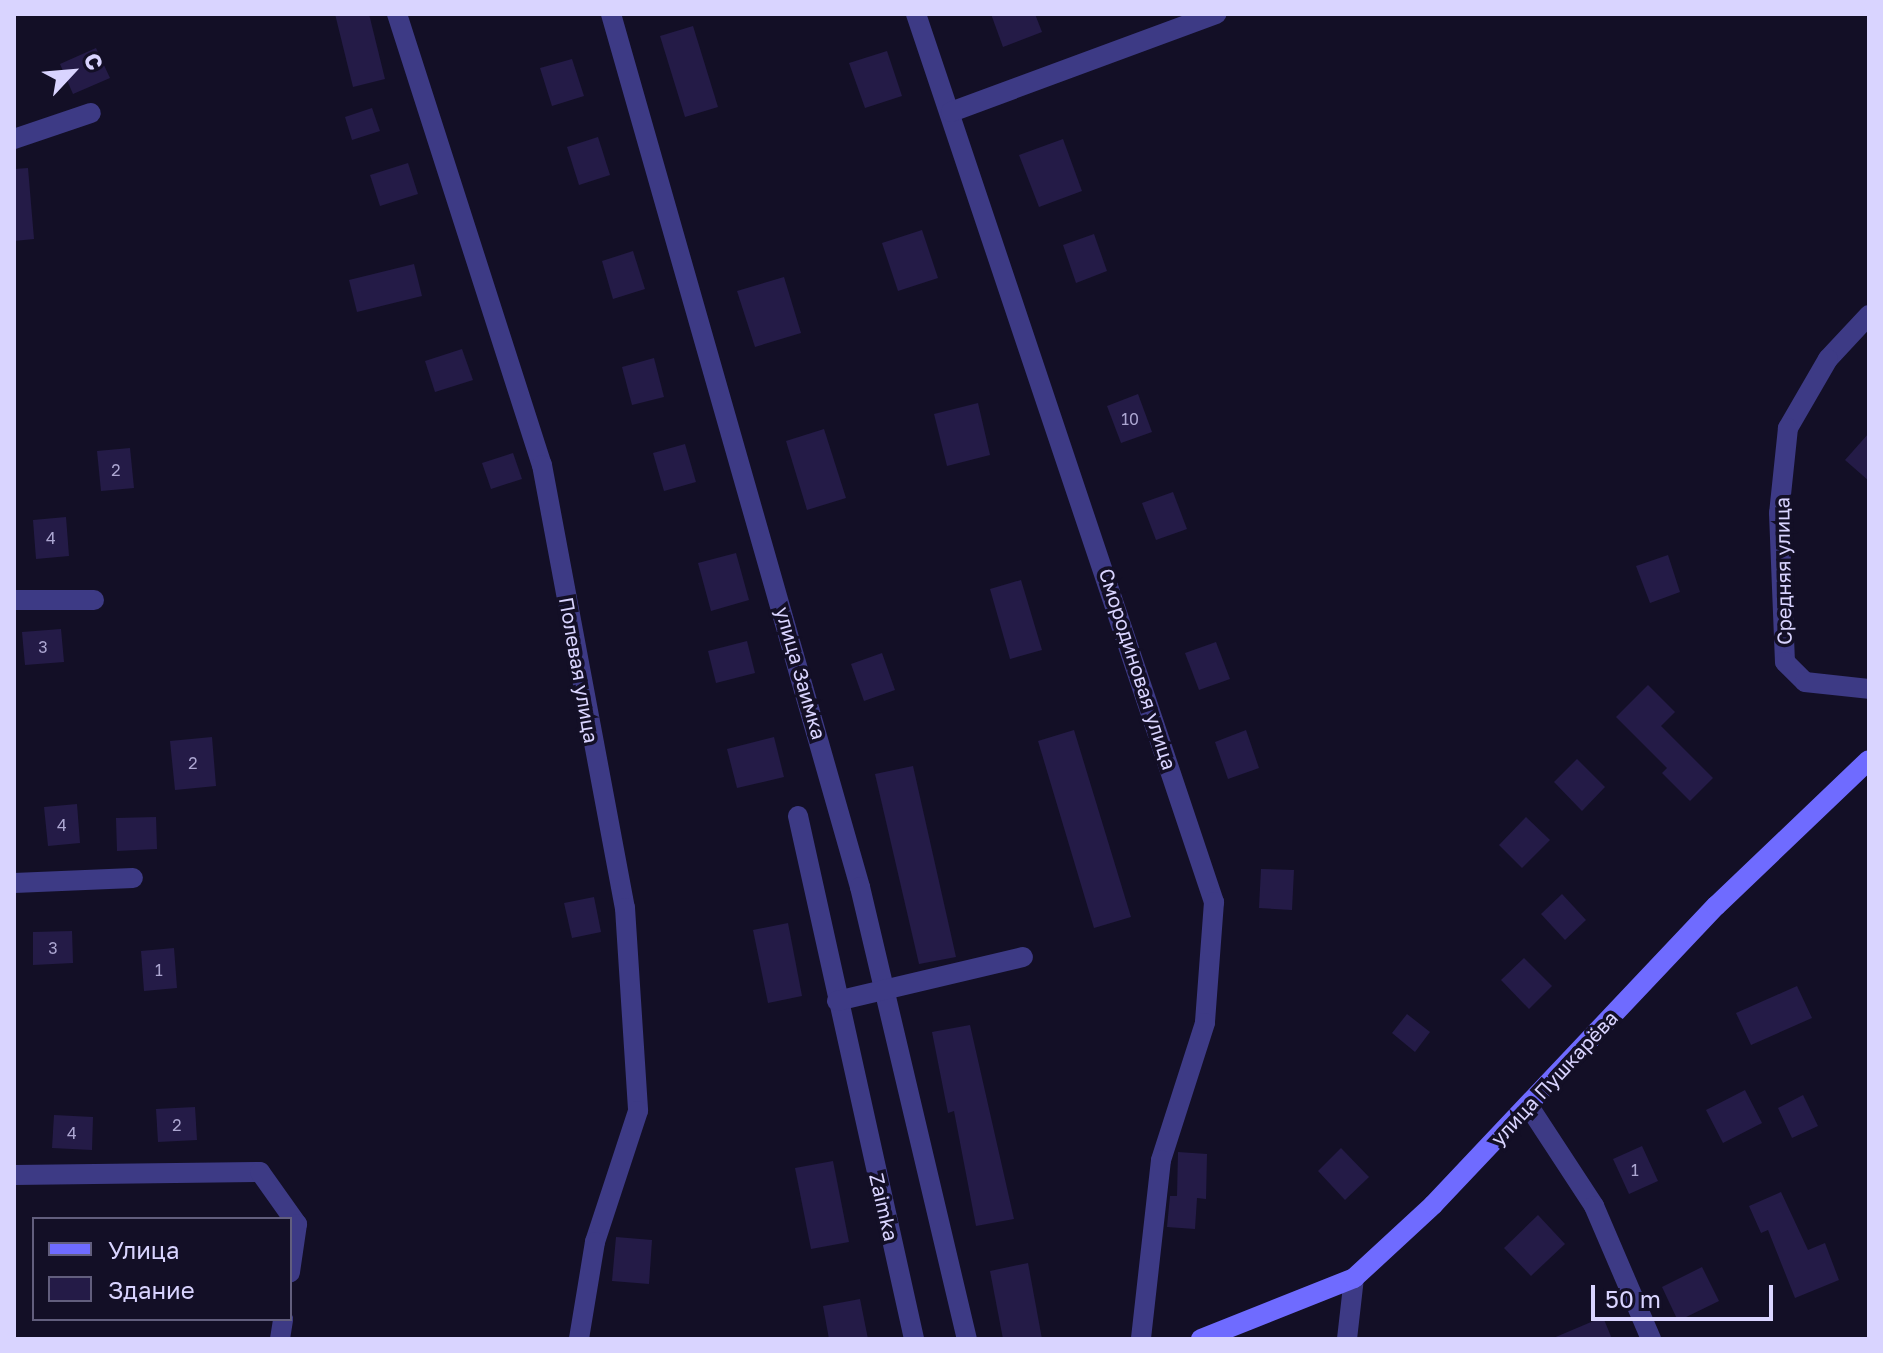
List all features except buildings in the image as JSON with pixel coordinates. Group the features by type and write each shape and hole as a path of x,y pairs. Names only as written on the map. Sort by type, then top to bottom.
{"street":[{"name":"Полевая улица","path":"397,14 542,465 625,908 638,1111 595,1242 579,1339"},
{"name":"улица Заимка","path":"611,14 724,398 885,991 967,1339"},
{"name":"Смородиновая улица","path":"916,14 1214,902 1205,1023 1161,1160 1141,1339"},
{"path":"951,112 1176,21 1216,14"},
{"path":"14,139 91,113"},
{"name":"Средняя улица","path":"1869,315 1828,359 1788,428 1779,513 1785,662 1805,682 1869,689"},
{"path":"14,600 94,600"},
{"name":"улица Пушкарёва","path":"1201,1339 1354,1278 1433,1205 1716,906 1869,760"},
{"path":"798,816 914,1339"},
{"path":"14,883 133,878"},
{"path":"837,1001 1023,957"},
{"path":"1528,1105 1594,1206 1651,1339"},
{"path":"14,1175 260,1172 297,1224 292,1258"},
{"path":"1347,1339 1354,1278"}]}
